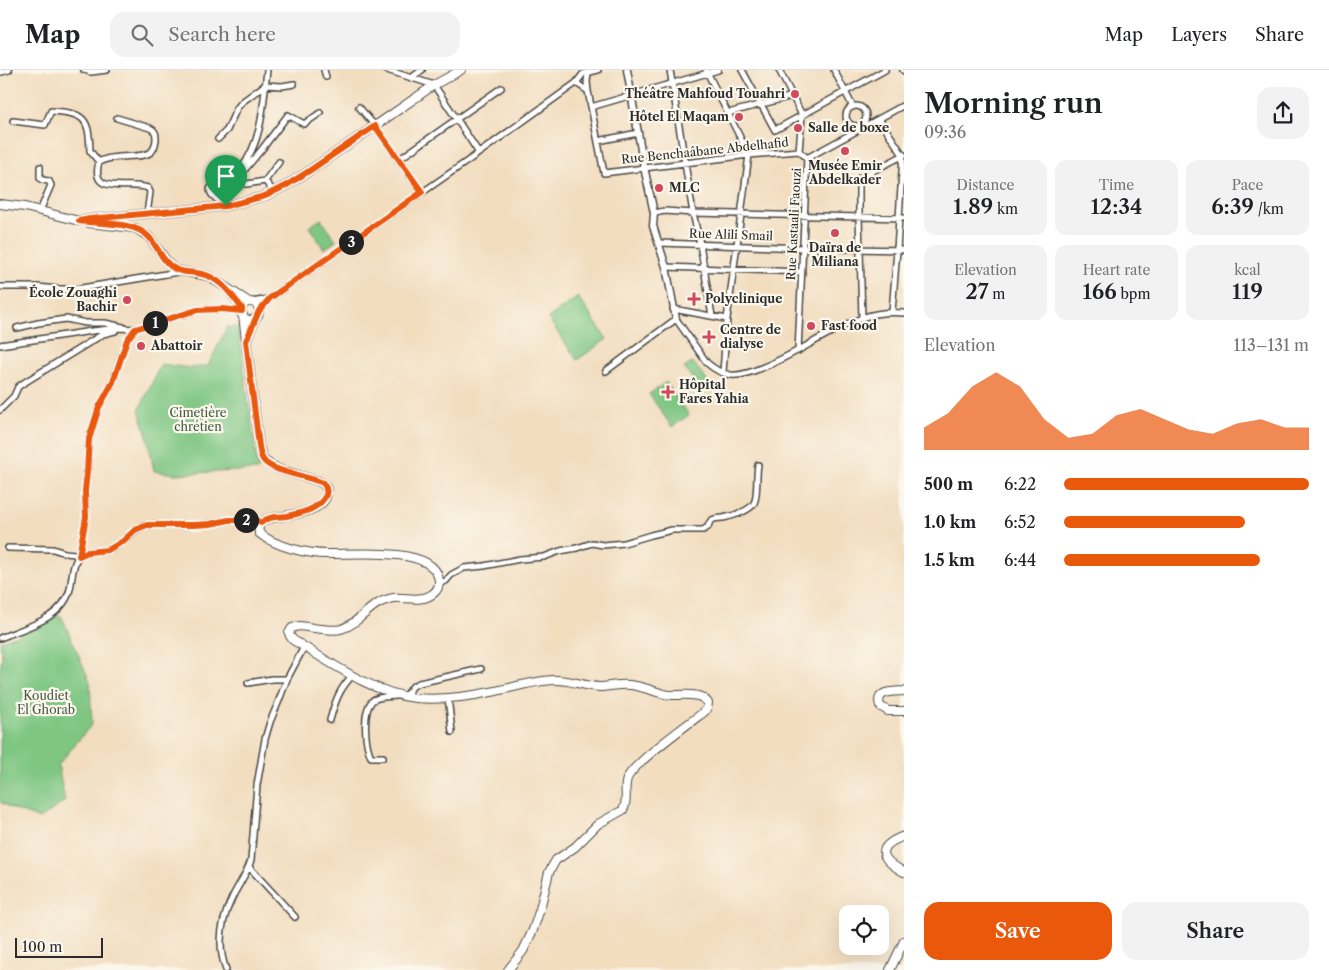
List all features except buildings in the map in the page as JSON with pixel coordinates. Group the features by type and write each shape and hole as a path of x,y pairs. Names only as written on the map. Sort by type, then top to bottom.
{"main road":[{"path":"79,221 226,206 265,196 309,171 434,85 461,70"},
{"path":"0,204 25,207 79,221 135,228 149,237 174,269 208,276 257,306 258,314 246,341"},
{"path":"224,286 245,318 251,319 258,314"},
{"path":"251,302 246,303 242,311 259,446 263,460 278,469 323,483 327,489 327,494 318,506 308,511 268,518 261,523 258,530 259,533 294,550 326,554 408,556 421,560 434,569 439,583 438,589 434,594 426,598 417,600 396,597 378,603 340,630 299,626 292,628 291,638 352,675 386,691 403,696 448,698 489,693 530,683 569,680 599,687 619,684 635,685 668,694 698,696 704,698 708,703 707,709 704,712 635,767 626,779 626,800 623,810 603,820 575,847 556,860 549,872 533,930 523,951 508,970"},
{"path":"904,691 884,693 878,700 880,706 884,709 904,711"},
{"path":"904,836 890,842 884,851 888,861 904,872"},
{"path":"890,970 904,941"}],"street":[{"path":"0,71 10,70"},
{"path":"84,70 90,72 107,70"},
{"path":"226,206 210,190 214,183 239,170 246,160 261,125 267,70"},
{"path":"324,70 326,77"},
{"path":"387,70 434,85 479,153"},
{"path":"411,78 422,70"},
{"path":"258,314 270,298 479,153 576,83 584,72 598,70"},
{"path":"627,70 654,213 652,226 666,267 676,319 707,363 713,368 730,375 751,372 778,362 862,317 892,312 904,313"},
{"path":"670,70 712,316"},
{"path":"591,107 718,70"},
{"path":"742,70 775,130 885,70"},
{"path":"779,70 802,115 799,151"},
{"path":"834,70 853,107"},
{"path":"584,72 598,141 638,133"},
{"path":"707,72 749,155 727,319 723,372"},
{"path":"576,83 588,91"},
{"path":"218,139 227,130 237,108 242,102 266,85 282,86 294,84"},
{"path":"398,160 501,88"},
{"path":"728,113 793,96"},
{"path":"807,158 862,126 904,105"},
{"path":"359,107 375,126 422,192"},
{"path":"853,107 860,107 865,112 866,118 862,126 852,125 847,120 846,114 853,107"},
{"path":"13,121 45,125 51,112 75,114 81,118 87,124 90,133 90,151 99,162 98,178 109,185 138,185 148,188 150,192 147,214"},
{"path":"279,162 265,181 242,183 241,176 288,115 304,124 320,113"},
{"path":"99,162 109,157 145,155 154,148 155,131 117,118"},
{"path":"879,119 903,155 902,218 897,250 892,312"},
{"name":"Rue Benchaâbane Abdelhafid","path":"598,141 604,173 749,155 799,151 807,158"},
{"path":"862,317 859,178 903,155"},
{"name":"Rue Kastaali Faouzi","path":"798,351 807,158"},
{"path":"40,167 40,178 51,185 40,211"},
{"path":"265,181 274,192"},
{"path":"654,213 665,211 902,218"},
{"name":"Rue Alili Smail","path":"659,243 904,250"},
{"path":"666,267 802,272"},
{"path":"0,287 76,289 181,271"},
{"path":"251,302 270,298"},
{"path":"0,410 14,396 18,387 22,384 103,334 135,329 197,310 222,309 242,311"},
{"path":"674,310 727,319"},
{"path":"17,328 66,319 86,323 105,322 126,328"},
{"path":"606,371 676,319"},
{"path":"0,345 72,333 126,328 135,329"},
{"path":"0,638 29,627 51,615 65,601 70,592 86,517 85,491 89,439 99,407 113,382 127,340 135,329"},
{"path":"439,583 446,581 464,568 544,557 592,543 603,545 624,543 672,530 703,530 708,527 712,520 734,515 754,504 758,465"},
{"path":"8,548 52,549 79,556 88,552 108,550 123,541 135,530 147,525 194,525 229,520 256,520 261,523"},
{"path":"226,970 221,945 222,932 232,899 251,860 261,756 270,722 286,679 304,647"},
{"path":"383,757 371,757 366,737 365,721 368,708 372,702 376,699 403,696 419,683 481,669"},
{"path":"330,720 339,692 352,675"},
{"path":"248,683 286,679"},
{"path":"448,698 452,732"},
{"path":"249,867 295,917"}],"green space":[{"path":"321,219 336,241 324,249 309,227"},
{"path":"578,297 607,339 577,360 548,318"},
{"name":"Cimetière chrétien","path":"227,327 238,327 258,470 175,474 154,471 147,435 139,410 161,364 191,368 208,366"},
{"path":"693,362 710,385 702,391 684,368"},
{"path":"666,382 689,415 672,427 649,394"},
{"name":"Koudiet El Ghorab","path":"57,614 62,617 90,682 92,724 58,765 65,801 40,819 0,802 0,669 2,657 0,641 32,630"}],"place":[{"name":"Théâtre Mahfoud Touahri","path":"795,94"},
{"name":"Hôtel El Maqam","path":"739,117"},
{"name":"Salle de boxe","path":"798,128"},
{"name":"Musée Emir Abdelkader","path":"845,151"},
{"name":"MLC","path":"659,188"},
{"name":"Daïra de Miliana","path":"835,233"},
{"name":"Polyclinique","path":"694,299"},
{"name":"École Zouaghi Bachir","path":"127,300"},
{"name":"Fast food","path":"811,326"},
{"name":"Centre de dialyse","path":"709,337"},
{"name":"Abattoir","path":"141,346"},
{"name":"Hôpital Fares Yahia","path":"668,392"}],"route":[{"path":"375,126 422,192 270,298 259,311 246,341 259,446 263,460 278,469 323,483 327,489 327,494 318,506 308,511 268,518 261,523 256,520 229,520 194,525 147,525 135,530 123,541 108,550 88,552 79,556 86,517 85,491 89,439 99,407 113,382 127,340 135,329 197,310 222,309 242,311 242,308 224,286 208,276 174,269 149,237 135,228 79,221 226,206 274,192 309,171 375,126"}]}
